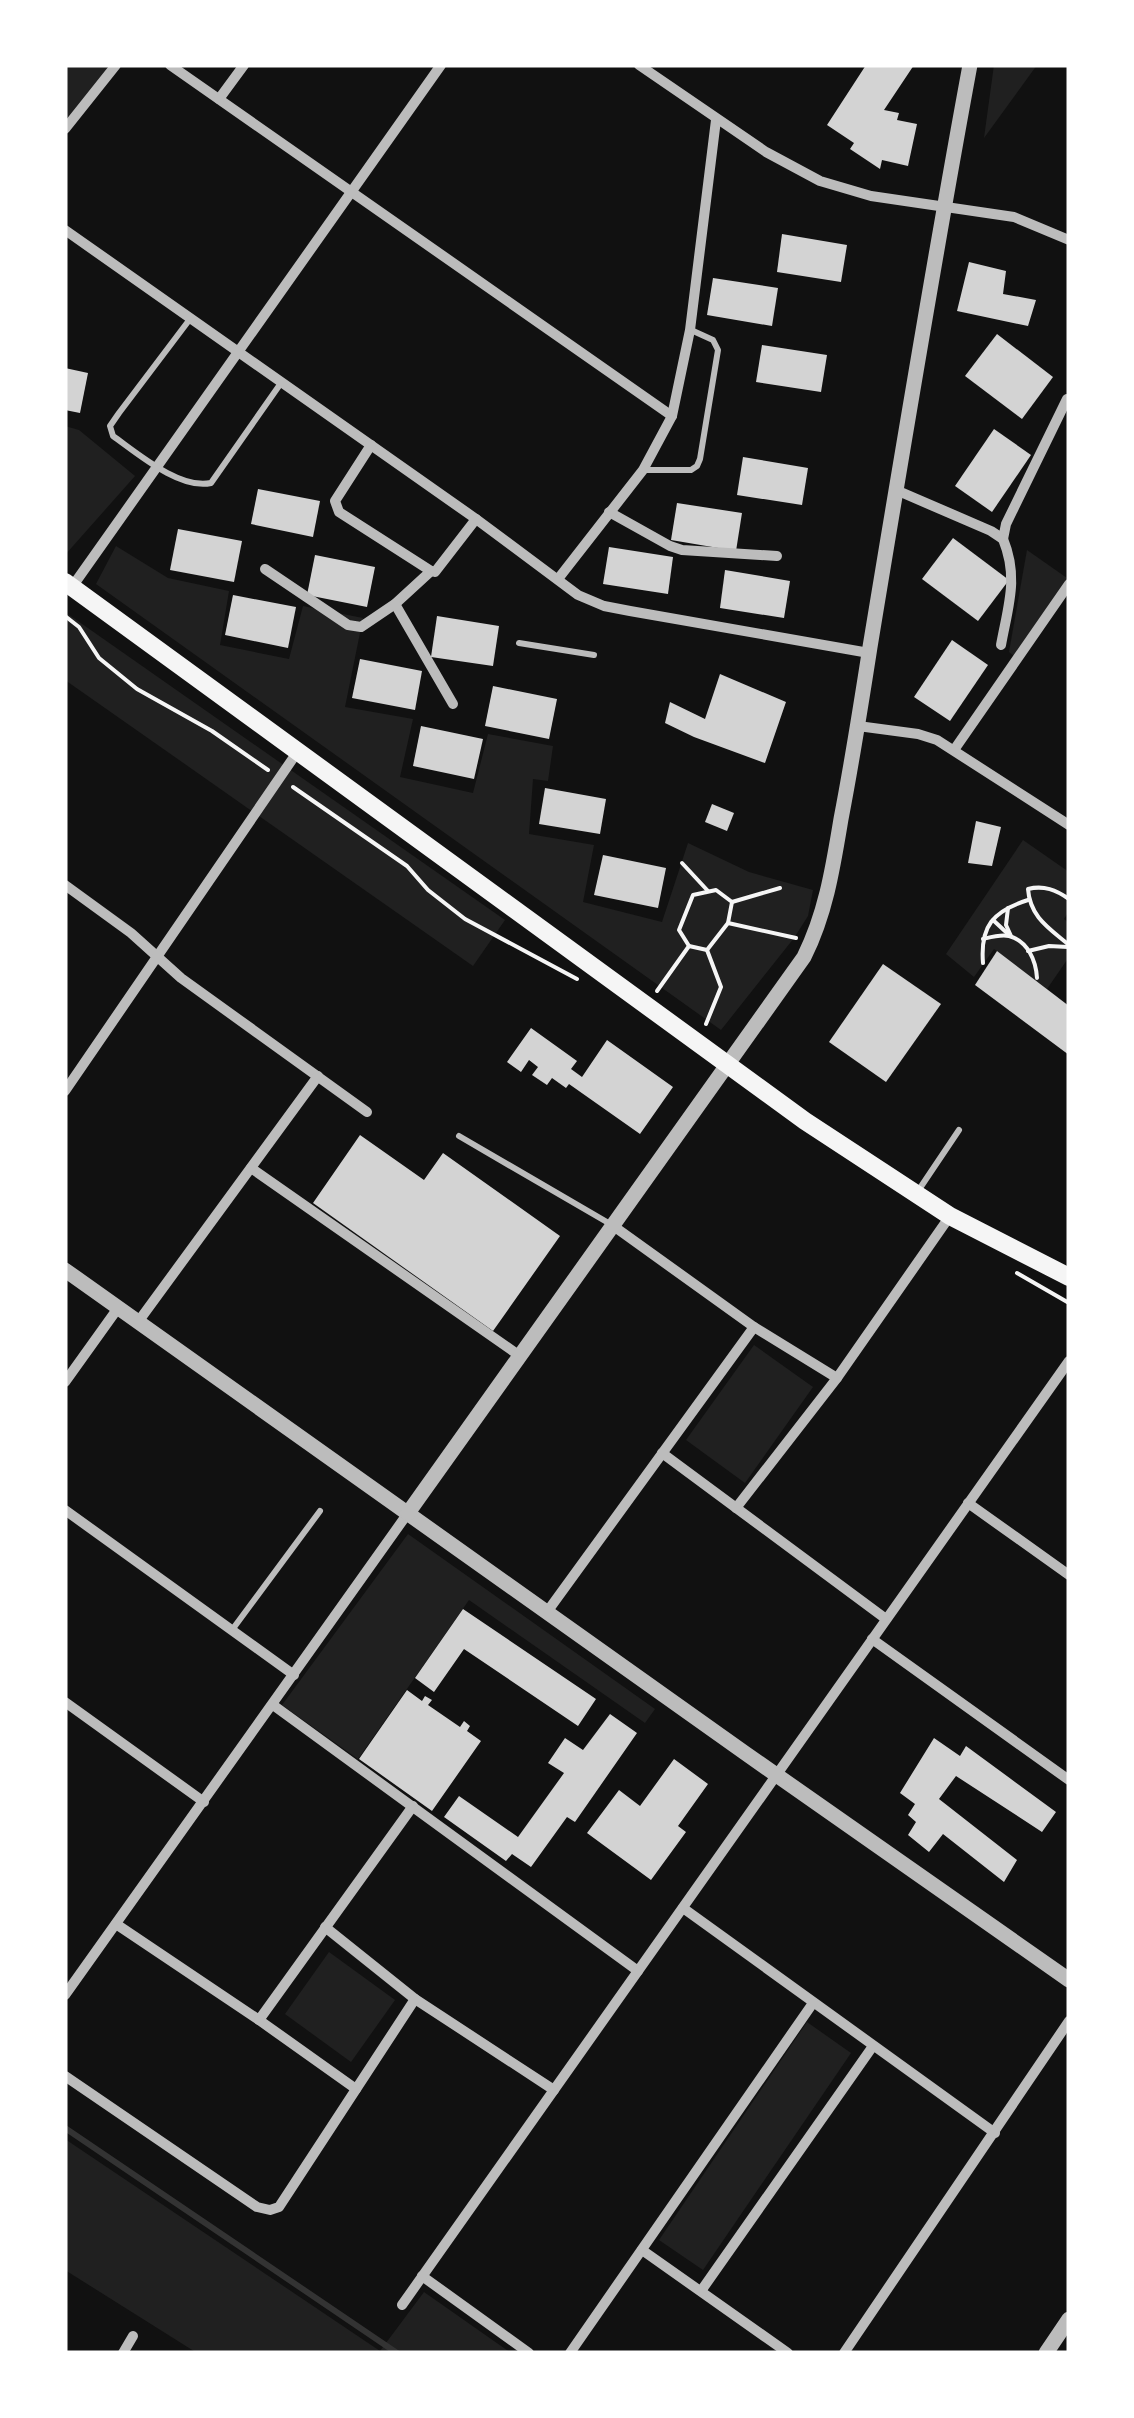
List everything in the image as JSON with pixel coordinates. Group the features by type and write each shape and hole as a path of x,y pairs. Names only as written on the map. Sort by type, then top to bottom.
{"main road":[{"path":"68,584 805,1121 950,1216 1069,1277"}],"street":[{"path":"65,129 116,65"},
{"path":"170,65 672,416"},
{"path":"219,99 244,65"},
{"path":"68,584 157,466 440,65"},
{"path":"639,65 716,120 820,181 871,196 1014,218 1069,240"},
{"path":"65,1996 804,957 814,936 830,880 858,726 970,65"},
{"path":"558,579 643,470 672,416 690,330 716,120"},
{"path":"65,230 578,594 604,606 869,653"},
{"path":"1001,645 1013,576 1004,540 1006,524 1068,399"},
{"path":"370,445 335,501 336,506 339,512 431,571"},
{"path":"896,490 1004,540"},
{"path":"609,512 682,550 777,556"},
{"path":"265,568 348,625 361,627 395,604 431,571 439,569 476,520"},
{"path":"954,750 1069,584"},
{"path":"395,604 453,704"},
{"path":"858,726 918,734 954,750 1065,823 1069,808"},
{"path":"65,1091 298,751"},
{"path":"65,885 131,933 181,978 367,1112"},
{"path":"138,1322 318,1076"},
{"path":"251,1168 520,1356"},
{"path":"736,1508 837,1378 950,1216"},
{"path":"612,1225 754,1327 837,1378"},
{"path":"65,1270 1069,1980"},
{"path":"65,1382 118,1308"},
{"path":"547,1612 754,1327"},
{"path":"402,2306 1069,1361"},
{"path":"662,1453 886,1620"},
{"path":"968,1503 1069,1575"},
{"path":"65,1510 294,1675"},
{"path":"872,1640 1069,1780"},
{"path":"65,1702 204,1802"},
{"path":"272,1705 638,1970"},
{"path":"259,2020 413,1806"},
{"path":"682,1908 995,2132"},
{"path":"116,1924 356,2089"},
{"path":"325,1927 415,1999 554,2090"},
{"path":"65,2076 258,2206 270,2210 279,2207 415,1999"},
{"path":"570,2353 814,2003"},
{"path":"844,2353 1069,2021"},
{"path":"701,2292 873,2046"},
{"path":"642,2250 788,2353"},
{"path":"422,2276 529,2353"},
{"path":"1046,2353 1069,2319"},
{"path":"123,2353 133,2336"}],"lane":[{"path":"190,318 110,426 113,436 157,466 194,484 210,483 281,383"},
{"path":"643,470 691,470 700,459 718,350 713,340 690,330"},
{"path":"519,642 594,654"},
{"path":"916,1195 959,1130"},
{"path":"458,1136 612,1225"},
{"path":"232,1630 320,1510"}],"path":[{"path":"65,616 79,627 99,658 138,689 212,731 407,866 428,890 465,920 587,984"},
{"path":"682,863 708,892"},
{"path":"732,902 780,888"},
{"path":"1069,899 1048,888 1028,889 1028,900 1038,920 1069,946"},
{"path":"706,950 690,946 679,930 693,895 716,890 732,902"},
{"path":"983,963 983,938 992,920 1028,900"},
{"path":"706,950 728,923 732,902"},
{"path":"1008,908 1006,925 1011,936"},
{"path":"992,920 1034,958 1038,978"},
{"path":"728,923 794,938 814,936"},
{"path":"983,938 1011,936"},
{"path":"646,1006 690,946"},
{"path":"1028,951 1069,946"},
{"path":"698,1043 722,987 706,950"},
{"path":"1015,1272 1069,1303"}],"shaded area":[{"path":"65,65 113,65 65,133"},
{"path":"994,65 1037,65 984,138"},
{"path":"65,426 79,430 135,476 65,555"},
{"path":"116,546 168,578 229,591 220,645 289,659 303,606 363,618 345,707 413,719 400,777 473,793 488,734 553,746 548,781 533,779 529,834 594,845 583,902 662,922 688,843 749,872 813,890 808,916 721,1030 96,584"},
{"path":"1027,550 1067,578 1014,656 1009,652"},
{"path":"65,612 505,920 473,966 65,680"},
{"path":"1023,840 1069,872 1069,911 1064,919 1069,923 1069,957 1047,989 994,949 974,977 946,954"},
{"path":"754,1345 813,1387 745,1483 686,1440"},
{"path":"408,1534 655,1709 645,1723 469,1600 358,1759 282,1705"},
{"path":"329,1952 395,2000 351,2062 285,2014"},
{"path":"807,2022 851,2053 703,2270 659,2240"},
{"path":"65,2139 380,2351 424,2292 511,2353 197,2353 65,2270"}],"building":[{"path":"866,65 914,65 884,110 899,113 897,120 917,124 908,166 882,160 880,169 850,149 854,143 827,125"},
{"path":"782,234 847,245 841,282 777,272"},
{"path":"969,262 1006,271 1003,294 1036,300 1028,326 957,311"},
{"path":"713,278 778,288 772,326 707,315"},
{"path":"997,334 1053,377 1022,419 965,376"},
{"path":"762,345 827,355 821,392 756,382"},
{"path":"65,368 88,373 80,413 65,410"},
{"path":"994,429 1031,455 992,512 955,486"},
{"path":"743,457 808,468 802,505 737,495"},
{"path":"258,489 320,501 313,537 251,524"},
{"path":"677,503 742,513 736,551 671,540"},
{"path":"178,529 242,541 234,582 170,570"},
{"path":"953,538 1009,580 978,621 922,579"},
{"path":"609,547 673,557 668,594 603,584"},
{"path":"315,555 375,567 367,607 307,595"},
{"path":"725,570 790,581 784,618 720,608"},
{"path":"233,595 296,607 288,648 225,635"},
{"path":"437,616 499,626 493,666 431,657"},
{"path":"952,640 988,665 950,721 914,697"},
{"path":"360,659 422,671 415,710 352,698"},
{"path":"720,674 786,702 765,763 665,723 670,702 705,719"},
{"path":"493,686 557,699 549,739 485,726"},
{"path":"421,726 483,739 474,779 413,766"},
{"path":"545,788 606,799 600,834 539,824"},
{"path":"712,804 734,813 727,831 705,822"},
{"path":"976,821 1001,827 992,866 968,863"},
{"path":"603,855 666,868 658,908 594,895"},
{"path":"997,951 1069,1006 1069,1055 975,985"},
{"path":"883,964 941,1004 886,1082 829,1042"},
{"path":"531,1028 577,1061 571,1069 582,1077 607,1040 673,1087 640,1134 569,1084 566,1088 552,1078 547,1085 532,1075 538,1067 529,1060 521,1072 507,1062"},
{"path":"360,1135 424,1180 443,1153 560,1236 493,1331 313,1203"},
{"path":"463,1609 596,1699 578,1726 464,1649 434,1692 415,1678"},
{"path":"407,1690 422,1701 425,1696 432,1700 428,1705 460,1727 464,1721 470,1726 467,1731 481,1741 432,1811 359,1759"},
{"path":"610,1714 637,1733 575,1822 567,1817 531,1867 512,1854 506,1861 444,1817 459,1796 518,1837 564,1773 548,1763 565,1738 583,1750"},
{"path":"934,1738 960,1756 966,1746 1056,1812 1042,1832 956,1776 939,1799 1017,1860 1004,1882 943,1834 929,1852 908,1835 916,1822 908,1815 915,1804 900,1793"},
{"path":"674,1759 708,1784 678,1826 686,1832 651,1880 587,1833 619,1790 640,1806"}],"waterway":[{"path":"65,2128 397,2353"}]}
